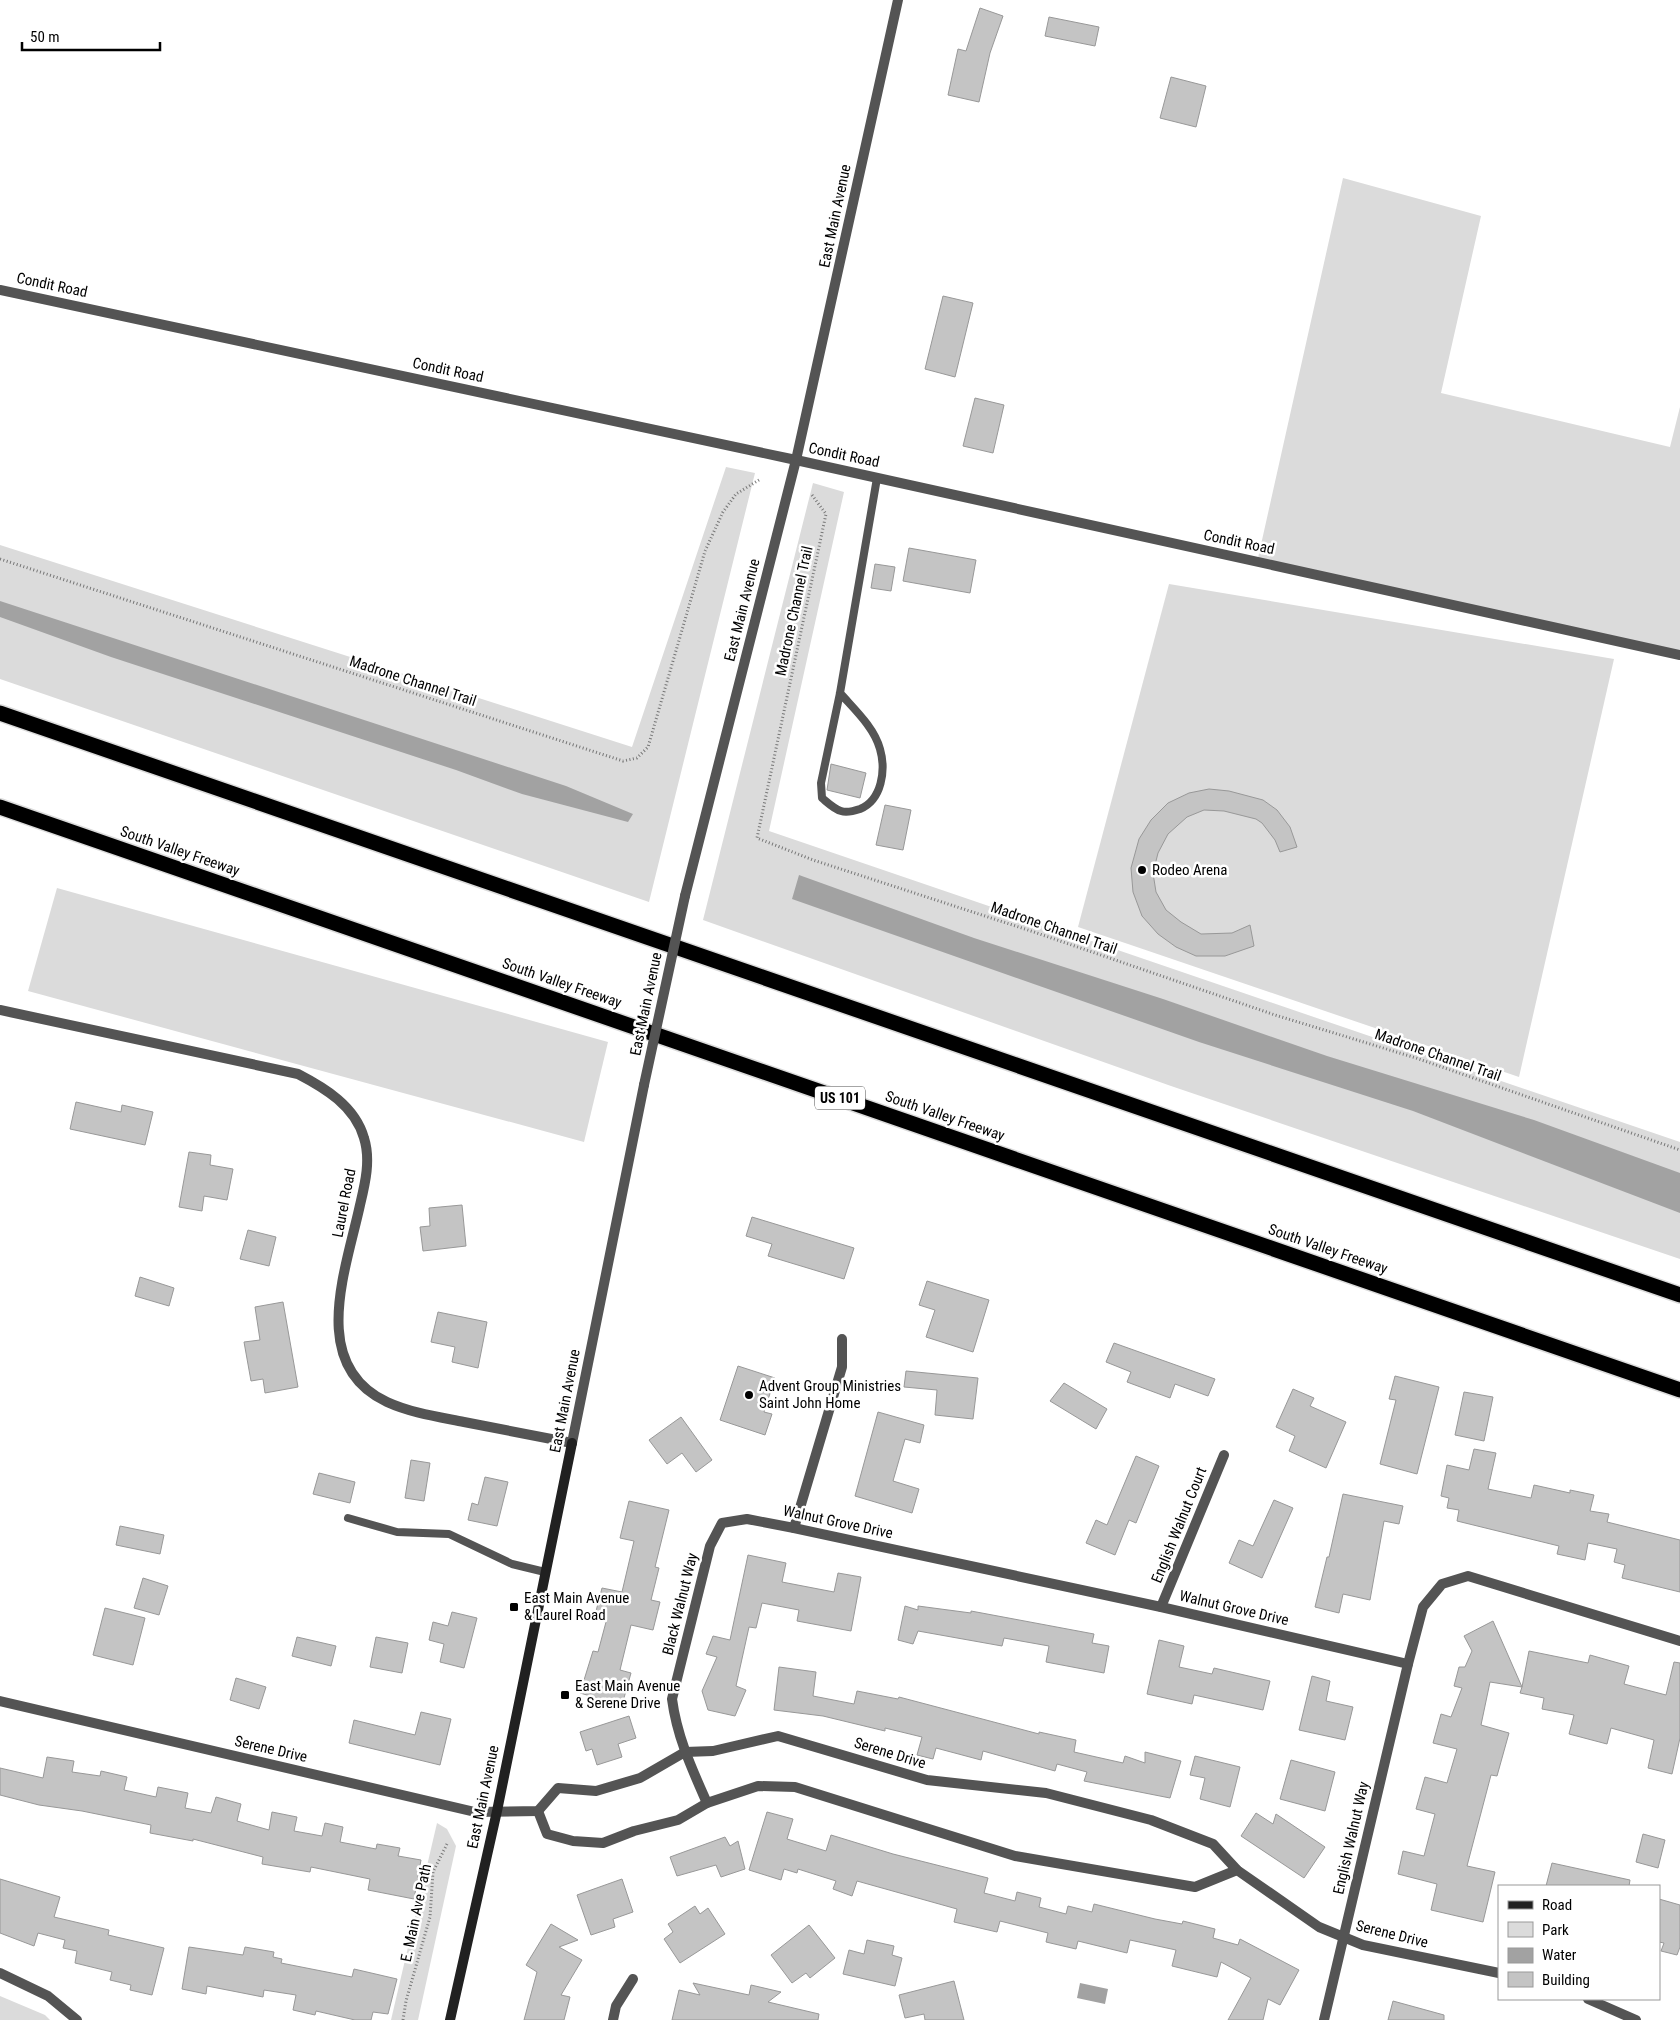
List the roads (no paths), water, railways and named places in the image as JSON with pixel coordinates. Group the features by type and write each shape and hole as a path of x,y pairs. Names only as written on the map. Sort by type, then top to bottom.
{"highway":[{"path":"0,713 1680,1295"},
{"name":"South Valley Freeway","path":"0,807 1680,1390"}],"main road":[{"name":"East Main Avenue","path":"450,2020 497,1811 572,1443"}],"street":[{"name":"East Main Avenue","path":"572,1443 644,1085 685,896 796,460 898,0"},
{"name":"Condit Road","path":"0,290 796,460 1680,655"},
{"name":"Laurel Road","path":"0,1010 298,1074 326,1088 350,1112 364,1138 367,1173 342,1287 337,1329 342,1357 360,1384 387,1402 429,1415 572,1443"},
{"path":"794,1528 842,1367 842,1339"},
{"name":"English Walnut Court","path":"1161,1607 1224,1455"},
{"name":"Walnut Grove Drive","path":"722,1523 747,1519 794,1528 1161,1607 1408,1664"},
{"name":"Black Walnut Way","path":"707,1803 685,1752 675,1722 672,1699 710,1546 722,1523"},
{"path":"1408,1664 1423,1607 1442,1584 1468,1576 1680,1641"},
{"name":"English Walnut Way","path":"1324,2020 1408,1664"},
{"name":"Serene Drive","path":"0,1701 474,1812 538,1811 558,1788 596,1790 640,1778 685,1752 713,1751 778,1736 927,1780 1046,1793 1151,1820 1213,1844 1238,1870 1319,1927 1363,1945 1498,1973"},
{"path":"538,1811 547,1834 573,1841 603,1843 678,1820 707,1803 758,1786 795,1787 1016,1856 1194,1887 1238,1870"},
{"path":"0,1973 48,1996 77,2020"},
{"path":"613,2020 616,2006 633,1979"},
{"path":"1590,2000 1636,2020"}],"lane":[{"path":"840,692 874,735 880,748 883,767 879,791 868,805 854,811 842,812 822,798 820,783 840,692 877,478"},
{"path":"348,1518 397,1532 449,1534 512,1564 545,1572"}],"water":[{"path":"0,601 566,786 633,814 628,822 522,794 456,770 111,657 0,617"},
{"path":"799,875 974,938 1163,999 1327,1056 1534,1120 1680,1173 1680,1213 1413,1111 1199,1042 792,899"},
{"path":"1080,1983 1108,1989 1105,2004 1077,1998"}],"place":[{"name":"Rodeo Arena","path":"1142,870"},
{"name":"Advent Group Ministries Saint John Home","path":"749,1395"},
{"name":"East Main Avenue & Laurel Road","path":"514,1607"},
{"name":"East Main Avenue & Serene Drive","path":"565,1695"}]}
